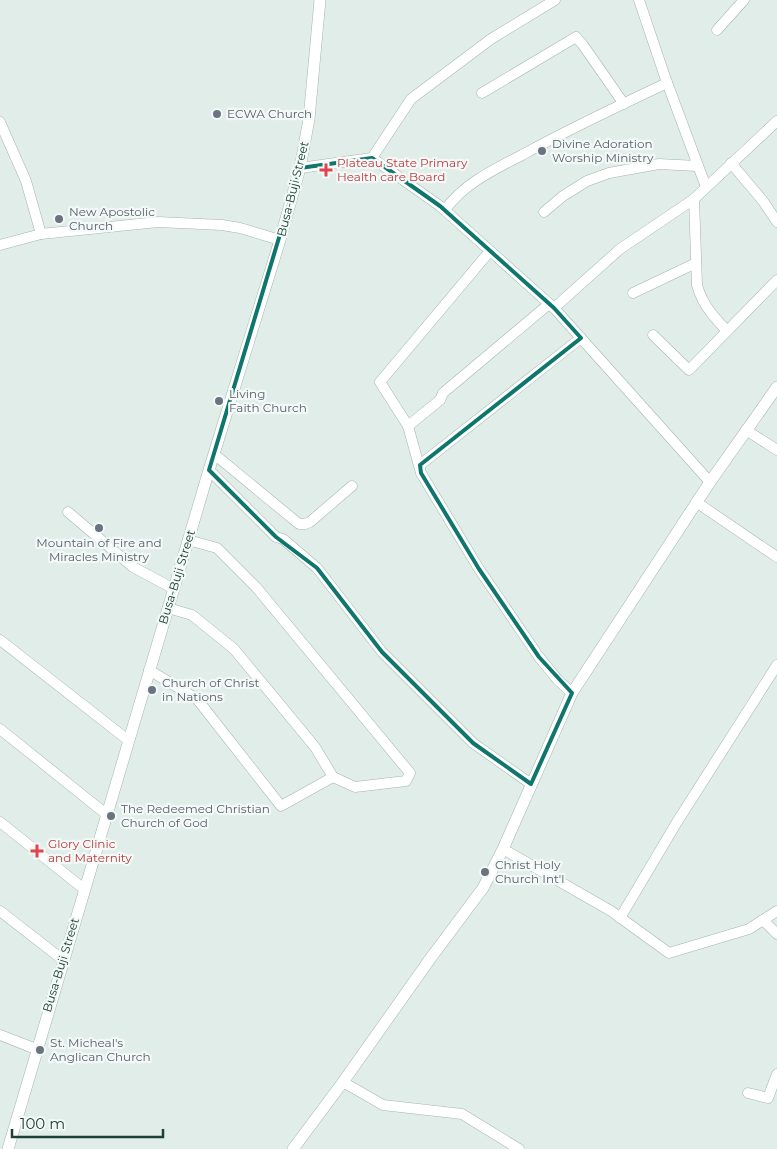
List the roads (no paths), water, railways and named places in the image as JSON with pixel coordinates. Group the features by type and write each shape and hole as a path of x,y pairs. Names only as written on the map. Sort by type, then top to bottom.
{"street":[{"name":"Busa-Buji Street","path":"8,1149 36,1049 209,470 280,240 300,168 309,119 320,0"},
{"path":"372,158 411,99 491,40 555,0"},
{"path":"639,0 667,84 706,186"},
{"path":"717,30 744,0"},
{"path":"482,93 576,37 584,45 624,104"},
{"path":"445,210 452,200 476,181 546,142 667,84"},
{"path":"408,426 440,400 443,393 620,249 694,199 777,121"},
{"path":"0,122 26,181 41,234"},
{"path":"300,168 372,158 445,210 551,306 710,482"},
{"path":"732,163 763,201 777,222"},
{"path":"544,212 587,180 609,173 659,164 698,166"},
{"path":"694,199 697,285 700,297 708,310 726,330"},
{"path":"0,245 41,234 134,223 173,222 240,228 280,240"},
{"path":"490,251 380,382 408,426 421,473 479,569 539,657 557,679 572,693"},
{"path":"633,293 696,263"},
{"path":"653,334 689,370 726,330 777,280"},
{"path":"420,465 581,338"},
{"path":"293,1149 343,1082 430,958 483,888 503,849 572,693 696,502 777,387"},
{"path":"746,430 777,450"},
{"path":"214,454 299,524 310,522 352,486"},
{"path":"209,470 276,537 283,539 317,568 382,652 473,743 531,784"},
{"path":"696,502 777,557"},
{"path":"68,512 133,567 174,589"},
{"path":"168,608 192,615 234,649 315,747 333,777 355,787 406,781 410,773 256,587 217,548 188,540"},
{"path":"0,640 128,740"},
{"path":"620,918 677,822 777,665"},
{"path":"149,670 197,699 281,806 333,777"},
{"path":"0,729 106,814"},
{"path":"0,822 84,889"},
{"path":"503,849 620,918 669,953 749,929 777,911"},
{"path":"0,911 63,960"},
{"path":"763,920 777,934"},
{"path":"0,1035 36,1049"},
{"path":"748,1093 768,1098 777,1074"},
{"path":"343,1082 383,1105 462,1114 519,1149"}],"place":[{"name":"ECWA Church","path":"217,114"},
{"name":"Divine Adoration Worship Ministry","path":"542,151"},
{"name":"Plateau State Primary Health care Board","path":"326,170"},
{"name":"New Apostolic Church","path":"59,219"},
{"name":"Living Faith Church","path":"219,401"},
{"name":"Mountain of Fire and Miracles Ministry","path":"99,528"},
{"name":"Church of Christ in Nations","path":"152,690"},
{"name":"The Redeemed Christian Church of God","path":"111,816"},
{"name":"Glory Clinic and Maternity","path":"37,851"},
{"name":"Christ Holy Church Int'l","path":"485,872"},
{"name":"St. Micheal's Anglican Church","path":"40,1050"}]}
